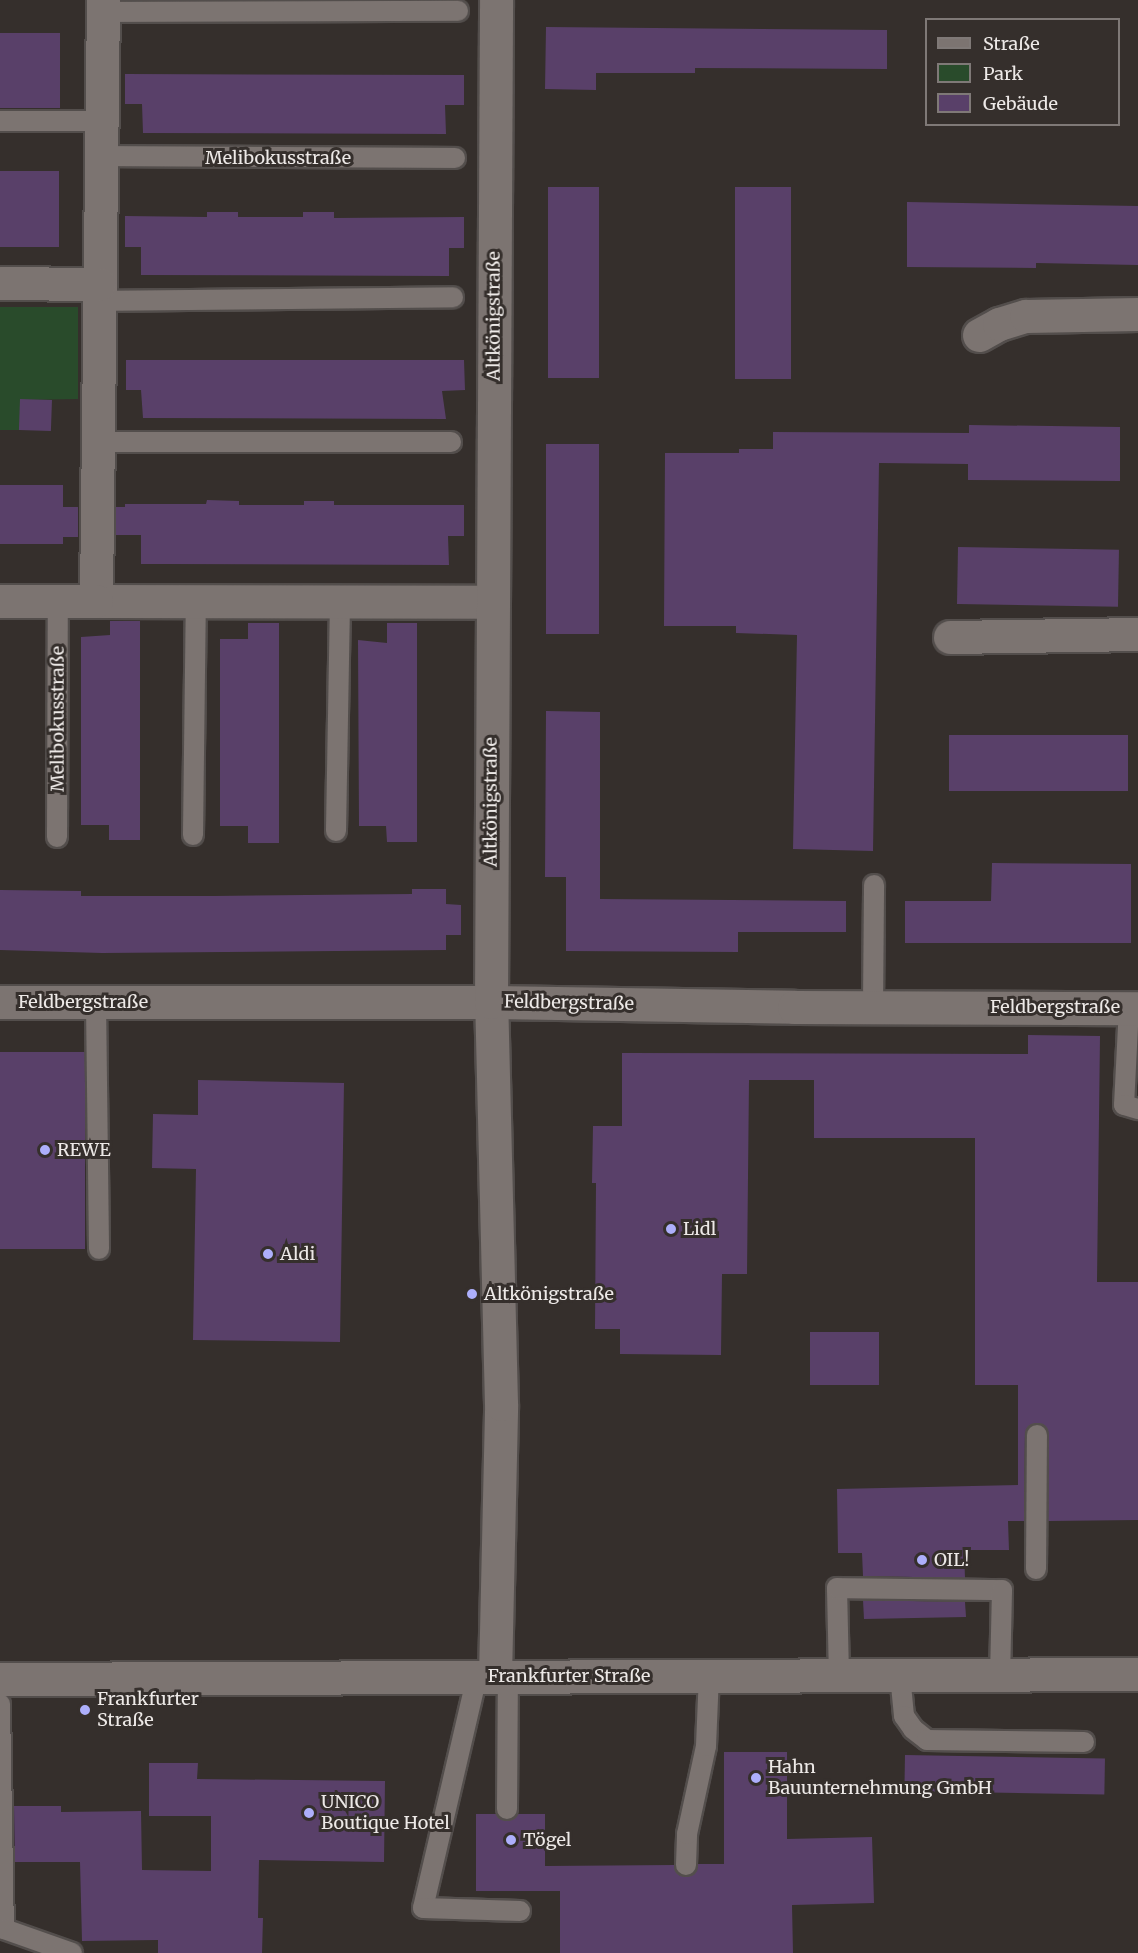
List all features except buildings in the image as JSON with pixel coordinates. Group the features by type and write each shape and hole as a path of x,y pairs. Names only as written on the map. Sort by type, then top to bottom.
{"street":[{"name":"Altkönigstraße","path":"493,1676 501,1404 491,1002 491,602 496,0"},
{"path":"96,601 103,6"},
{"path":"0,283 99,292"},
{"path":"979,335 999,324 1026,316 1138,314"},
{"path":"0,601 491,602"},
{"path":"950,637 1138,634"},
{"name":"Feldbergstraße","path":"0,1002 491,1002 1134,1008"},
{"name":"Frankfurter Straße","path":"0,1679 1138,1674"}],"lane":[{"path":"103,6 458,11"},
{"path":"0,121 101,121"},
{"name":"Melibokusstraße","path":"101,156 455,158"},
{"path":"99,292 453,297"},
{"path":"98,442 451,442"},
{"name":"Melibokusstraße","path":"57,837 58,601"},
{"path":"194,835 196,601"},
{"path":"336,831 340,602"},
{"path":"873,1007 874,885"},
{"path":"96,1002 99,1250"},
{"path":"1134,1008 1124,1105 1138,1110"},
{"path":"1036,1569 1037,1435"},
{"path":"838,1676 837,1588 1002,1590 1000,1675"},
{"path":"686,1864 687,1834 706,1746 709,1675"},
{"path":"493,1676 507,1809"},
{"path":"493,1676 423,1908 520,1911"},
{"path":"900,1676 904,1716 913,1729 927,1740 1084,1742"},
{"path":"0,1704 4,1929 72,1953"}],"green space":[{"path":"0,307 78,307 78,399 20,400 20,430 0,430"}],"place":[{"name":"REWE","path":"45,1150"},
{"name":"Lidl","path":"671,1229"},
{"name":"Aldi","path":"268,1254"},
{"name":"Altkönigstraße","path":"472,1294"},
{"name":"OIL!","path":"922,1560"},
{"name":"Frankfurter Straße","path":"85,1710"},
{"name":"Hahn Bauunternehmung GmbH","path":"756,1778"},
{"name":"UNICO Boutique Hotel","path":"309,1813"},
{"name":"Tögel","path":"511,1840"}]}
